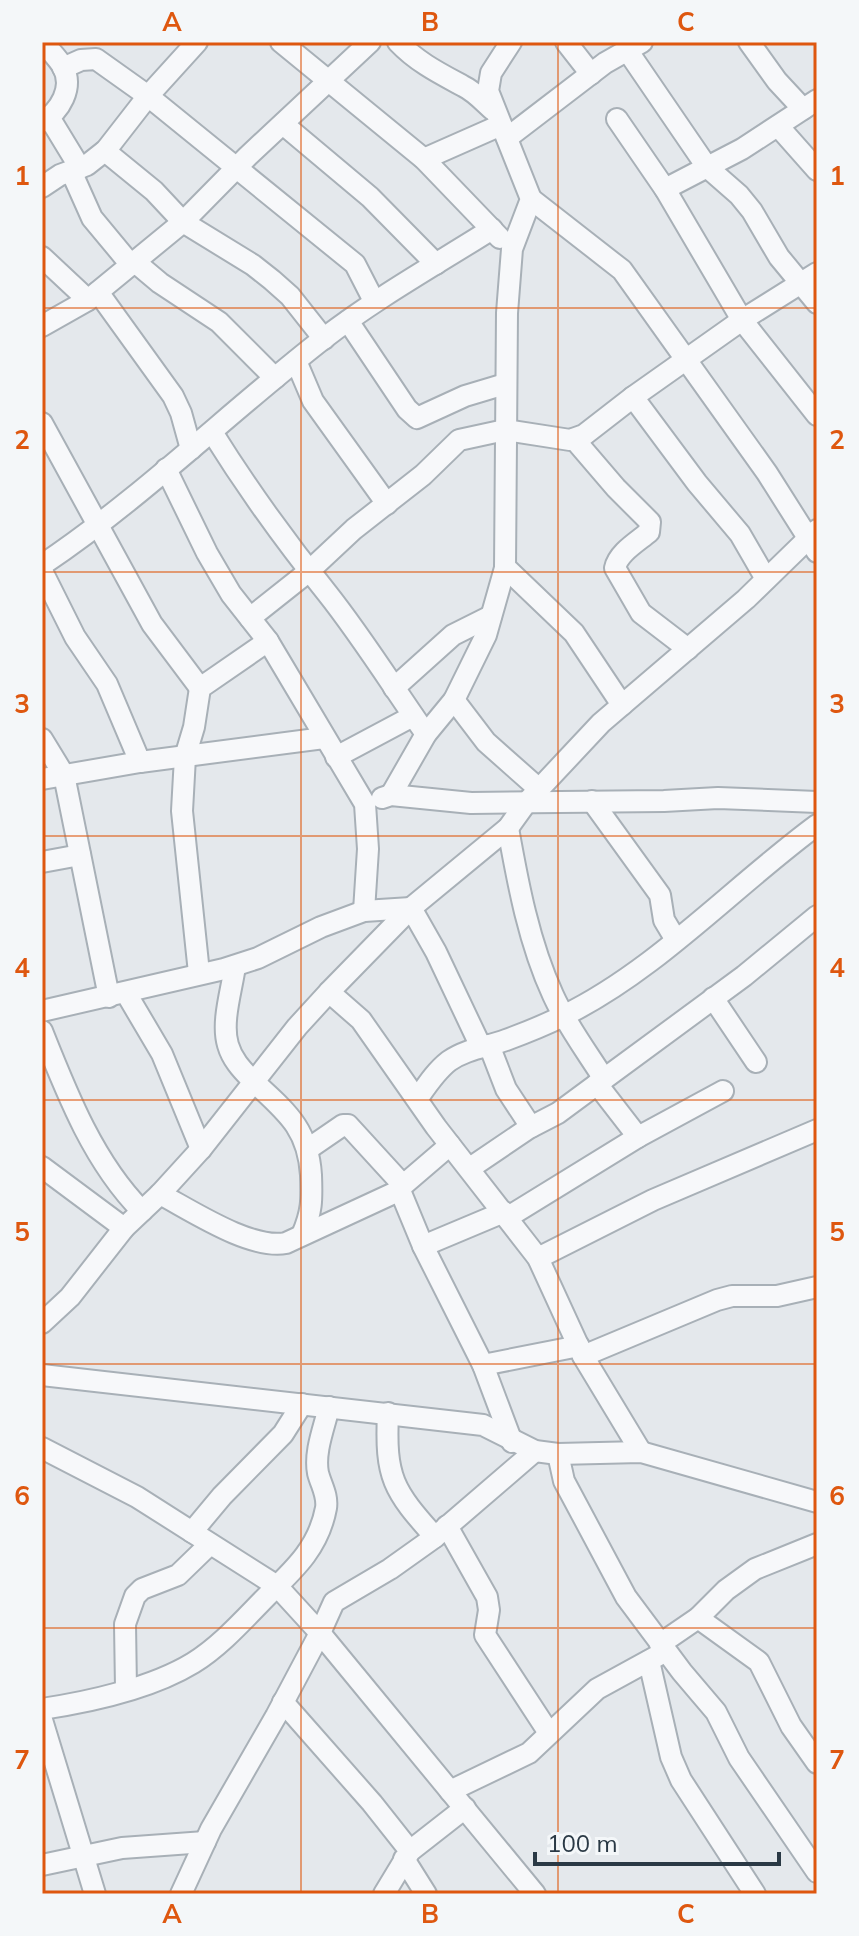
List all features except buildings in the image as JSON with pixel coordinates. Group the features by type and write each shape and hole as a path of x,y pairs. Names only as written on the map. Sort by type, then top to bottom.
{"street":[{"path":"43,42 63,68 68,83 63,98 46,120 75,169 92,218 133,264 219,322 275,378"},
{"path":"42,187 105,151 148,96 197,42"},
{"path":"281,42 424,159 512,249"},
{"path":"42,326 93,296 183,222 370,42"},
{"path":"398,42 434,71 465,86 501,125"},
{"path":"42,1323 70,1297 124,1228 201,1149 253,1081 329,992 411,908 508,828 532,796 601,723 814,540 622,270 531,199 488,91 491,73 511,42"},
{"path":"566,42 591,74"},
{"path":"665,189 778,126 813,102 777,81 749,42"},
{"path":"424,159 501,125 635,46 707,167 739,195 773,248 808,278 817,303"},
{"path":"63,68 81,60 96,59 148,96 235,170 355,264 374,301"},
{"path":"617,119 665,189 742,320 817,415"},
{"path":"283,124 370,197 436,264"},
{"path":"778,126 817,170"},
{"path":"105,151 154,191 183,222 272,280 290,296 324,339"},
{"path":"391,795 426,734 454,700 486,635 505,567 505,384 512,249 531,199"},
{"path":"140,762 107,684 75,637 42,568 99,527 275,378 374,301 492,229"},
{"path":"42,257 93,296 173,396 191,449"},
{"path":"250,618 423,475 454,443 505,430 574,439 584,435 742,320 808,278"},
{"path":"348,321 407,409 417,418 465,396 505,384"},
{"path":"296,361 313,401 387,504"},
{"path":"633,397 697,483 740,534 766,579"},
{"path":"42,423 152,624 200,688 194,727 185,757 182,811 199,973"},
{"path":"212,432 249,491 308,572 328,594 426,734"},
{"path":"574,439 650,522 649,532 615,562 615,568 641,613 688,649"},
{"path":"166,469 231,594 268,641 365,804 368,849 364,911"},
{"path":"505,567 574,633 622,705"},
{"path":"394,688 453,635 491,616"},
{"path":"200,688 268,641"},
{"path":"454,700 532,796"},
{"path":"336,757 413,716"},
{"path":"42,779 140,762 324,738"},
{"path":"42,739 64,775 80,855 117,995 162,1054 201,1149"},
{"path":"365,804 391,795 471,803 532,796 592,801 718,798 817,802"},
{"path":"592,801 660,895 664,920 676,940"},
{"path":"418,1098 450,1061 564,1016 603,994 726,901 773,858 817,825"},
{"path":"508,828 532,939 550,988 600,1082 638,1137"},
{"path":"42,862 80,855"},
{"path":"42,1011 235,966 364,911 411,908"},
{"path":"411,908 506,1089 531,1127"},
{"path":"470,1168 531,1127 558,1113 816,919"},
{"path":"235,966 225,1033 234,1059 293,1118 308,1149 311,1214 302,1235"},
{"path":"329,992 361,1020 450,1145 538,1258 581,1351 641,1452"},
{"path":"713,998 756,1062"},
{"path":"42,1031 61,1081 95,1145 121,1191 142,1211"},
{"path":"423,1246 506,1214 723,1091"},
{"path":"308,1149 343,1125 348,1125 400,1186 423,1246 483,1365 512,1442"},
{"path":"538,1258 653,1200 817,1130"},
{"path":"160,1194 255,1242 272,1246 286,1243 388,1196 450,1145"},
{"path":"42,1167 124,1228"},
{"path":"483,1365 581,1351 732,1296 777,1296 817,1287"},
{"path":"42,1375 483,1425 535,1451 558,1454 641,1452 817,1502"},
{"path":"192,1532 222,1496 283,1434 302,1404"},
{"path":"42,1709 126,1689 169,1675 195,1662 219,1643 303,1561 327,1506 318,1471 318,1451 329,1407"},
{"path":"388,1413 386,1449 395,1486 403,1501 441,1531 487,1597 489,1610 485,1635 549,1733"},
{"path":"42,1448 137,1497 277,1586 320,1633 535,1894"},
{"path":"188,1889 205,1842 283,1702 334,1602 390,1569 441,1531 535,1451"},
{"path":"558,1454 564,1481 658,1652 716,1712 739,1758 817,1872"},
{"path":"126,1689 125,1624 135,1596 142,1589 178,1575 210,1544"},
{"path":"450,1791 520,1759 538,1746 597,1689 658,1652 726,1590 755,1569 817,1544"},
{"path":"698,1618 759,1662 791,1726 817,1763"},
{"path":"658,1652 671,1757 681,1780 755,1894"},
{"path":"283,1702 372,1803 407,1855 426,1894"},
{"path":"42,1720 95,1894"},
{"path":"384,1894 407,1855 465,1808"},
{"path":"42,1865 150,1845 205,1842"}]}
